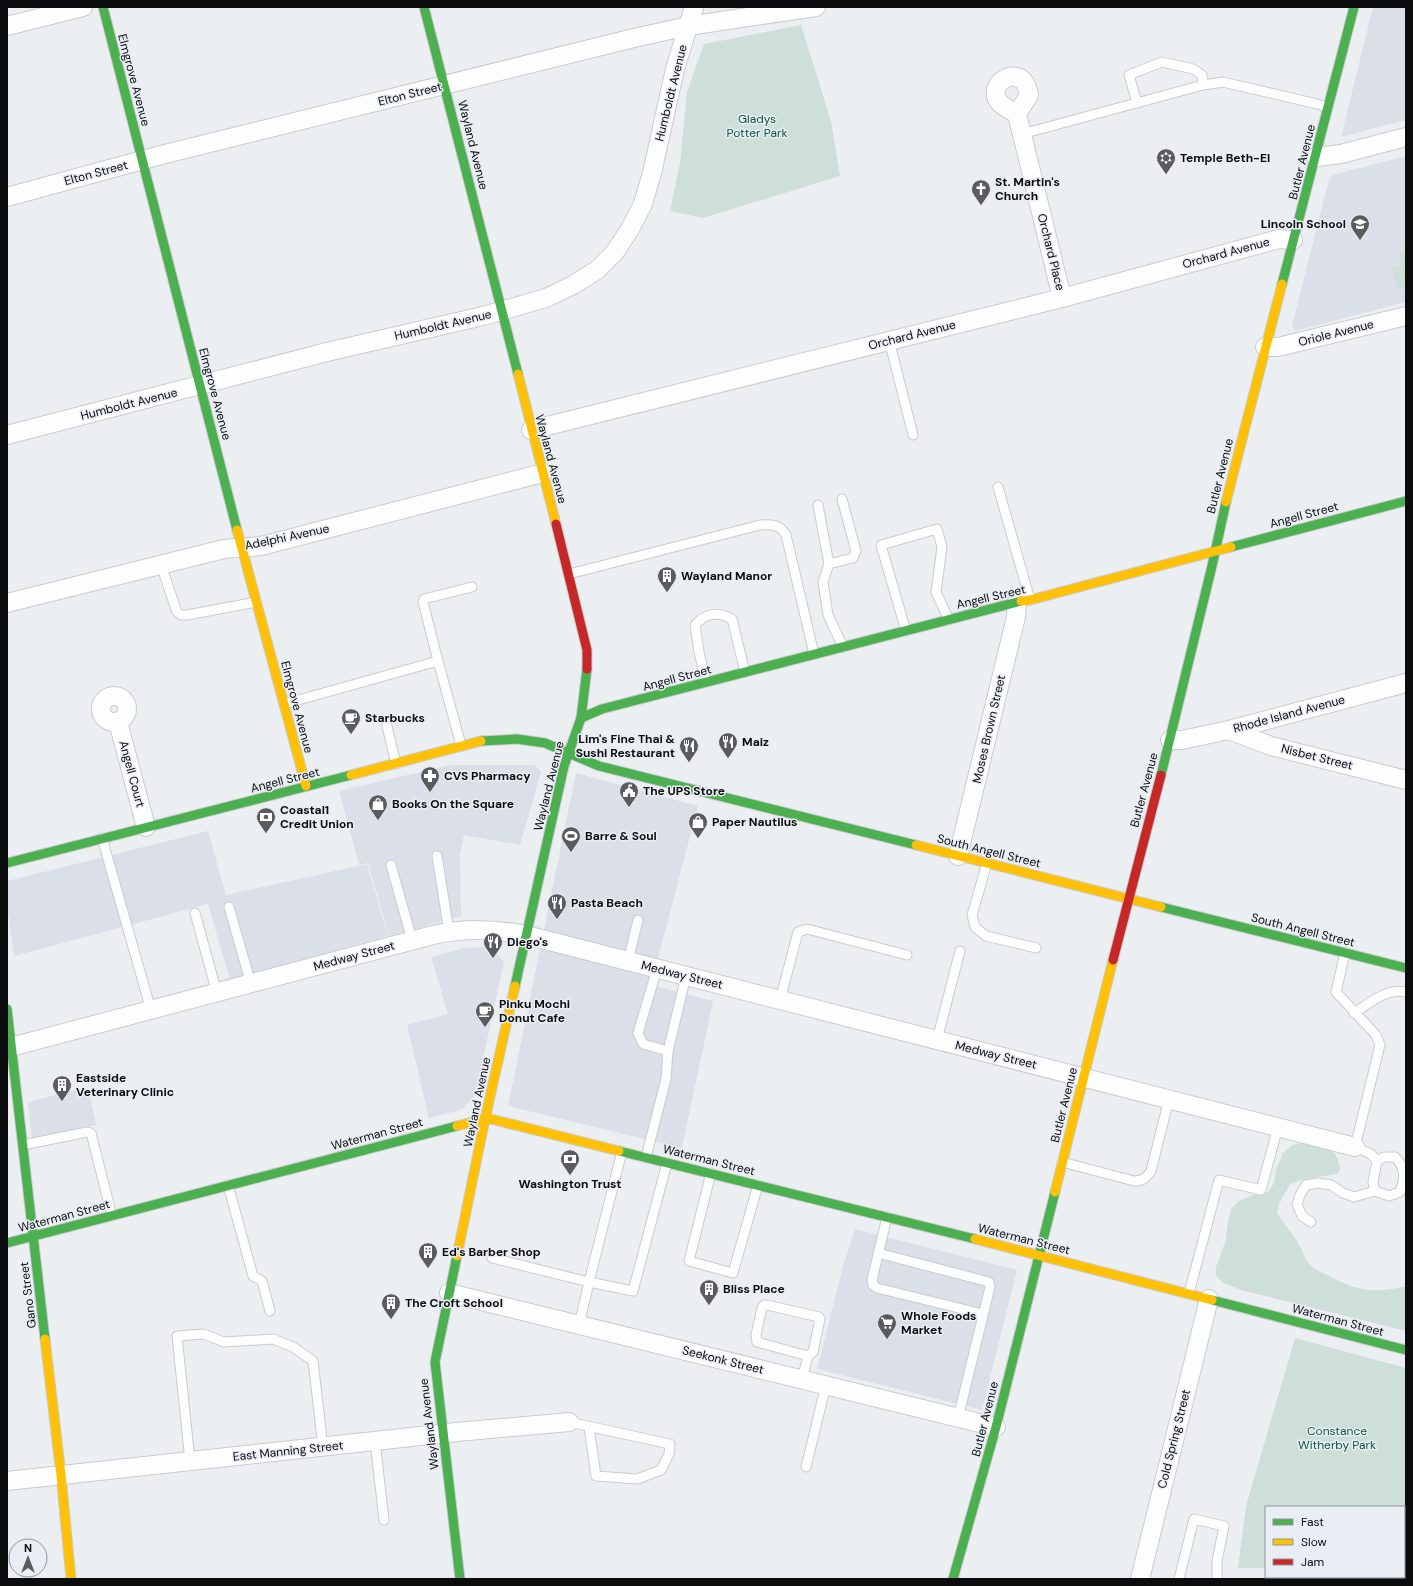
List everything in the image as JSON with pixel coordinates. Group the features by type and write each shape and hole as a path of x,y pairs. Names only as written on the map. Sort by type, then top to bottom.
{"main road":[{"name":"Elmgrove Avenue","path":"103,7 242,548 306,786"},
{"name":"Wayland Avenue","path":"424,7 569,574 588,656 581,718 568,753 526,935 485,1119 435,1366 460,1579"},
{"name":"Butler Avenue","path":"953,1579 996,1427 1128,898 1170,740 1265,347 1316,157 1354,7"},
{"name":"Angell Street","path":"581,718 602,709 1406,501"},
{"name":"Angell Street","path":"7,863 396,764 461,745 491,739 519,738 544,743 568,753"},
{"name":"South Angell Street","path":"568,753 583,761 599,766 1406,968"},
{"name":"Gano Street","path":"7,1009 9,1047 23,1145 71,1579"},
{"name":"Waterman Street","path":"7,1243 485,1119 501,1121 1039,1255 1406,1350"}],"street":[{"path":"7,26 83,7"},
{"name":"Humboldt Avenue","path":"7,435 201,386 327,352 546,298 573,285 598,270 615,252 630,229 643,204 652,173 675,69 694,7"},
{"name":"Elton Street","path":"7,198 143,160 688,26 816,7"},
{"name":"Orchard Place","path":"1017,114 1062,298"},
{"path":"1316,157 1341,154 1406,137"},
{"name":"Orchard Avenue","path":"531,430 1062,298 1279,239 1293,240"},
{"name":"Oriole Avenue","path":"1265,347 1278,347 1406,316"},
{"name":"Adelphi Avenue","path":"7,603 224,549 261,546 543,473"},
{"name":"Moses Brown Street","path":"958,856 1016,617 1024,601"},
{"name":"Rhode Island Avenue","path":"1170,740 1182,740 1229,730 1406,683"},
{"name":"Angell Court","path":"118,722 146,827"},
{"name":"Nisbet Street","path":"1229,730 1271,746 1406,780"},
{"name":"Medway Street","path":"9,1047 251,984 412,940 459,930 488,930 526,935 1355,1147"},
{"name":"Seekonk Street","path":"449,1293 996,1427"},
{"name":"Cold Spring Street","path":"1140,1579 1209,1299"},
{"name":"East Manning Street","path":"7,1481 60,1474 569,1422"}],"lane":[{"path":"1137,103 1129,75 1162,62 1193,69 1202,75 1203,85"},
{"path":"1022,134 1203,85 1223,82 1313,102 1328,107"},
{"path":"889,340 913,435"},
{"path":"998,487 1024,601"},
{"path":"830,564 853,558 856,551 842,499"},
{"path":"818,505 830,564 823,582 828,615 843,647"},
{"path":"569,574 760,525 773,524 781,528 786,535 814,654"},
{"path":"906,631 881,545 937,529 942,547 936,592 949,620"},
{"path":"161,565 177,612 181,615 257,602"},
{"path":"461,745 423,602 424,600 472,587"},
{"path":"707,682 699,652 695,625 703,617 722,614 732,619 745,672"},
{"path":"284,704 438,661"},
{"path":"387,726 396,764"},
{"path":"102,838 151,1010"},
{"path":"437,856 449,932"},
{"path":"987,863 972,915 975,927 986,936 1036,948"},
{"path":"391,865 412,940"},
{"path":"229,907 251,984"},
{"path":"195,913 217,993"},
{"path":"628,961 638,920"},
{"path":"780,1000 798,932 807,929 907,955"},
{"path":"937,1040 960,951"},
{"path":"1345,953 1336,989 1338,995 1376,1035 1380,1045 1355,1147 1371,1154 1377,1161"},
{"path":"657,969 638,1033 643,1044 668,1051"},
{"path":"646,1157 666,1079 668,1051 686,976"},
{"path":"1354,1013 1383,995 1396,992 1406,992"},
{"path":"1062,1162 1134,1181 1142,1181 1151,1171 1169,1099"},
{"path":"1189,1294 1219,1180 1261,1190 1278,1127"},
{"path":"23,1145 87,1132 91,1134 112,1216"},
{"path":"579,1325 622,1151"},
{"path":"1311,1222 1302,1216 1297,1204 1306,1185 1318,1183 1331,1185 1343,1193 1354,1197 1375,1191 1389,1196 1400,1192 1404,1181 1404,1170 1401,1162 1396,1157 1384,1157 1377,1161 1373,1182 1375,1191"},
{"path":"492,1258 589,1282 633,1291 667,1162"},
{"path":"711,1173 689,1260 732,1273 758,1185"},
{"path":"228,1185 253,1276 262,1281 270,1312"},
{"path":"887,1217 872,1280 873,1286 983,1314"},
{"path":"878,1253 989,1282 990,1286 958,1418"},
{"path":"802,1379 808,1356 813,1352 820,1319 819,1317 764,1305 756,1335 757,1342 808,1356"},
{"path":"190,1461 177,1336 204,1334 224,1342 273,1339 293,1347 313,1361 323,1447"},
{"path":"806,1467 826,1385"},
{"path":"569,1422 670,1444 669,1454 661,1470 637,1479 596,1476 589,1427"},
{"path":"375,1441 384,1520"},
{"path":"1180,1579 1194,1519 1224,1526 1216,1562 1217,1579"}],"shaded area":[{"path":"1373,7 1406,7 1406,120 1341,137"},
{"name":"Lincoln School","path":"1406,156 1406,302 1295,331 1292,325 1329,180 1333,175"},
{"path":"450,765 535,765 541,772 520,845 464,835 460,855 461,916 389,936 368,863 359,865 339,791"},
{"path":"576,773 698,806 651,985 713,1001 682,1148 508,1106"},
{"path":"208,831 226,895 367,864 388,936 230,980 208,904 14,956 7,906 7,881"},
{"path":"491,947 504,962 475,1095 461,1110 429,1118 407,1025 448,1014 431,957 464,948"},
{"path":"88,1087 96,1125 32,1140 28,1102"},
{"path":"855,1229 1017,1270 982,1410 817,1369 844,1263"}],"green space":[{"name":"Gladys Potter Park","path":"801,25 831,121 840,176 703,218 670,211 680,163 687,92 704,44"},
{"path":"1406,252 1406,286 1398,289 1392,268 1401,266 1398,254"},
{"path":"1305,1143 1333,1152 1339,1162 1340,1169 1337,1174 1304,1179 1290,1184 1279,1204 1277,1213 1297,1241 1308,1262 1317,1270 1348,1285 1366,1290 1385,1290 1406,1286 1406,1331 1241,1290 1222,1282 1216,1275 1216,1267 1226,1240 1231,1209 1239,1201 1253,1195 1268,1192 1274,1183 1276,1170 1283,1153 1292,1145"},
{"name":"Constance Witherby Park","path":"1295,1338 1406,1368 1406,1568 1405,1506 1265,1506 1265,1568 1238,1568 1246,1506"}],"traffic: fast":[{"path":"103,7 237,530"},
{"path":"424,7 518,374"},
{"path":"1282,284 1354,7"},
{"path":"1231,547 1406,501"},
{"path":"1161,775 1212,566 1226,502"},
{"path":"581,718 602,709 1021,601"},
{"path":"515,986 564,766 581,718 587,669"},
{"path":"481,741 517,739 545,743 599,766 916,845"},
{"path":"7,863 351,775"},
{"path":"1161,907 1406,968"},
{"path":"7,1009 45,1339"},
{"path":"7,1243 457,1126"},
{"path":"619,1151 975,1239"},
{"path":"953,1579 996,1427 1055,1192"},
{"path":"457,1256 435,1362 460,1579"},
{"path":"1212,1300 1406,1350"}],"traffic: slow":[{"path":"1226,502 1282,284"},
{"path":"518,374 556,524"},
{"path":"237,530 306,786"},
{"path":"1021,601 1030,600 1231,547"},
{"path":"351,775 481,741"},
{"path":"916,845 1161,907"},
{"path":"1055,1192 1113,960"},
{"path":"457,1256 485,1119 515,986"},
{"path":"457,1126 480,1120 491,1119 619,1151"},
{"path":"975,1239 1212,1300"},
{"path":"45,1339 61,1475 71,1579"}],"traffic: jam":[{"path":"556,524 587,650 587,669"},
{"path":"1113,960 1161,775"}],"place":[{"name":"Temple Beth-El","path":"1166,175"},
{"name":"St. Martin's Church","path":"981,206"},
{"name":"Lincoln School","path":"1360,241"},
{"name":"Wayland Manor","path":"667,593"},
{"name":"Starbucks","path":"351,735"},
{"name":"Maiz","path":"728,759"},
{"name":"Lim's Fine Thai & Sushi Restaurant","path":"689,763"},
{"name":"CVS Pharmacy","path":"430,793"},
{"name":"The UPS Store","path":"629,808"},
{"name":"Books On the Square","path":"378,821"},
{"name":"Coastal1 Credit Union","path":"266,834"},
{"name":"Paper Nautilus","path":"698,839"},
{"name":"Barre & Soul","path":"571,853"},
{"name":"Pasta Beach","path":"557,920"},
{"name":"Diego's","path":"493,959"},
{"name":"Pinku Mochi Donut Cafe","path":"485,1028"},
{"name":"Eastside Veterinary Clinic","path":"62,1102"},
{"name":"Washington Trust","path":"570,1176"},
{"name":"Ed's Barber Shop","path":"428,1269"},
{"name":"Bliss Place","path":"709,1306"},
{"name":"The Croft School","path":"391,1320"},
{"name":"Whole Foods Market","path":"887,1340"}]}
